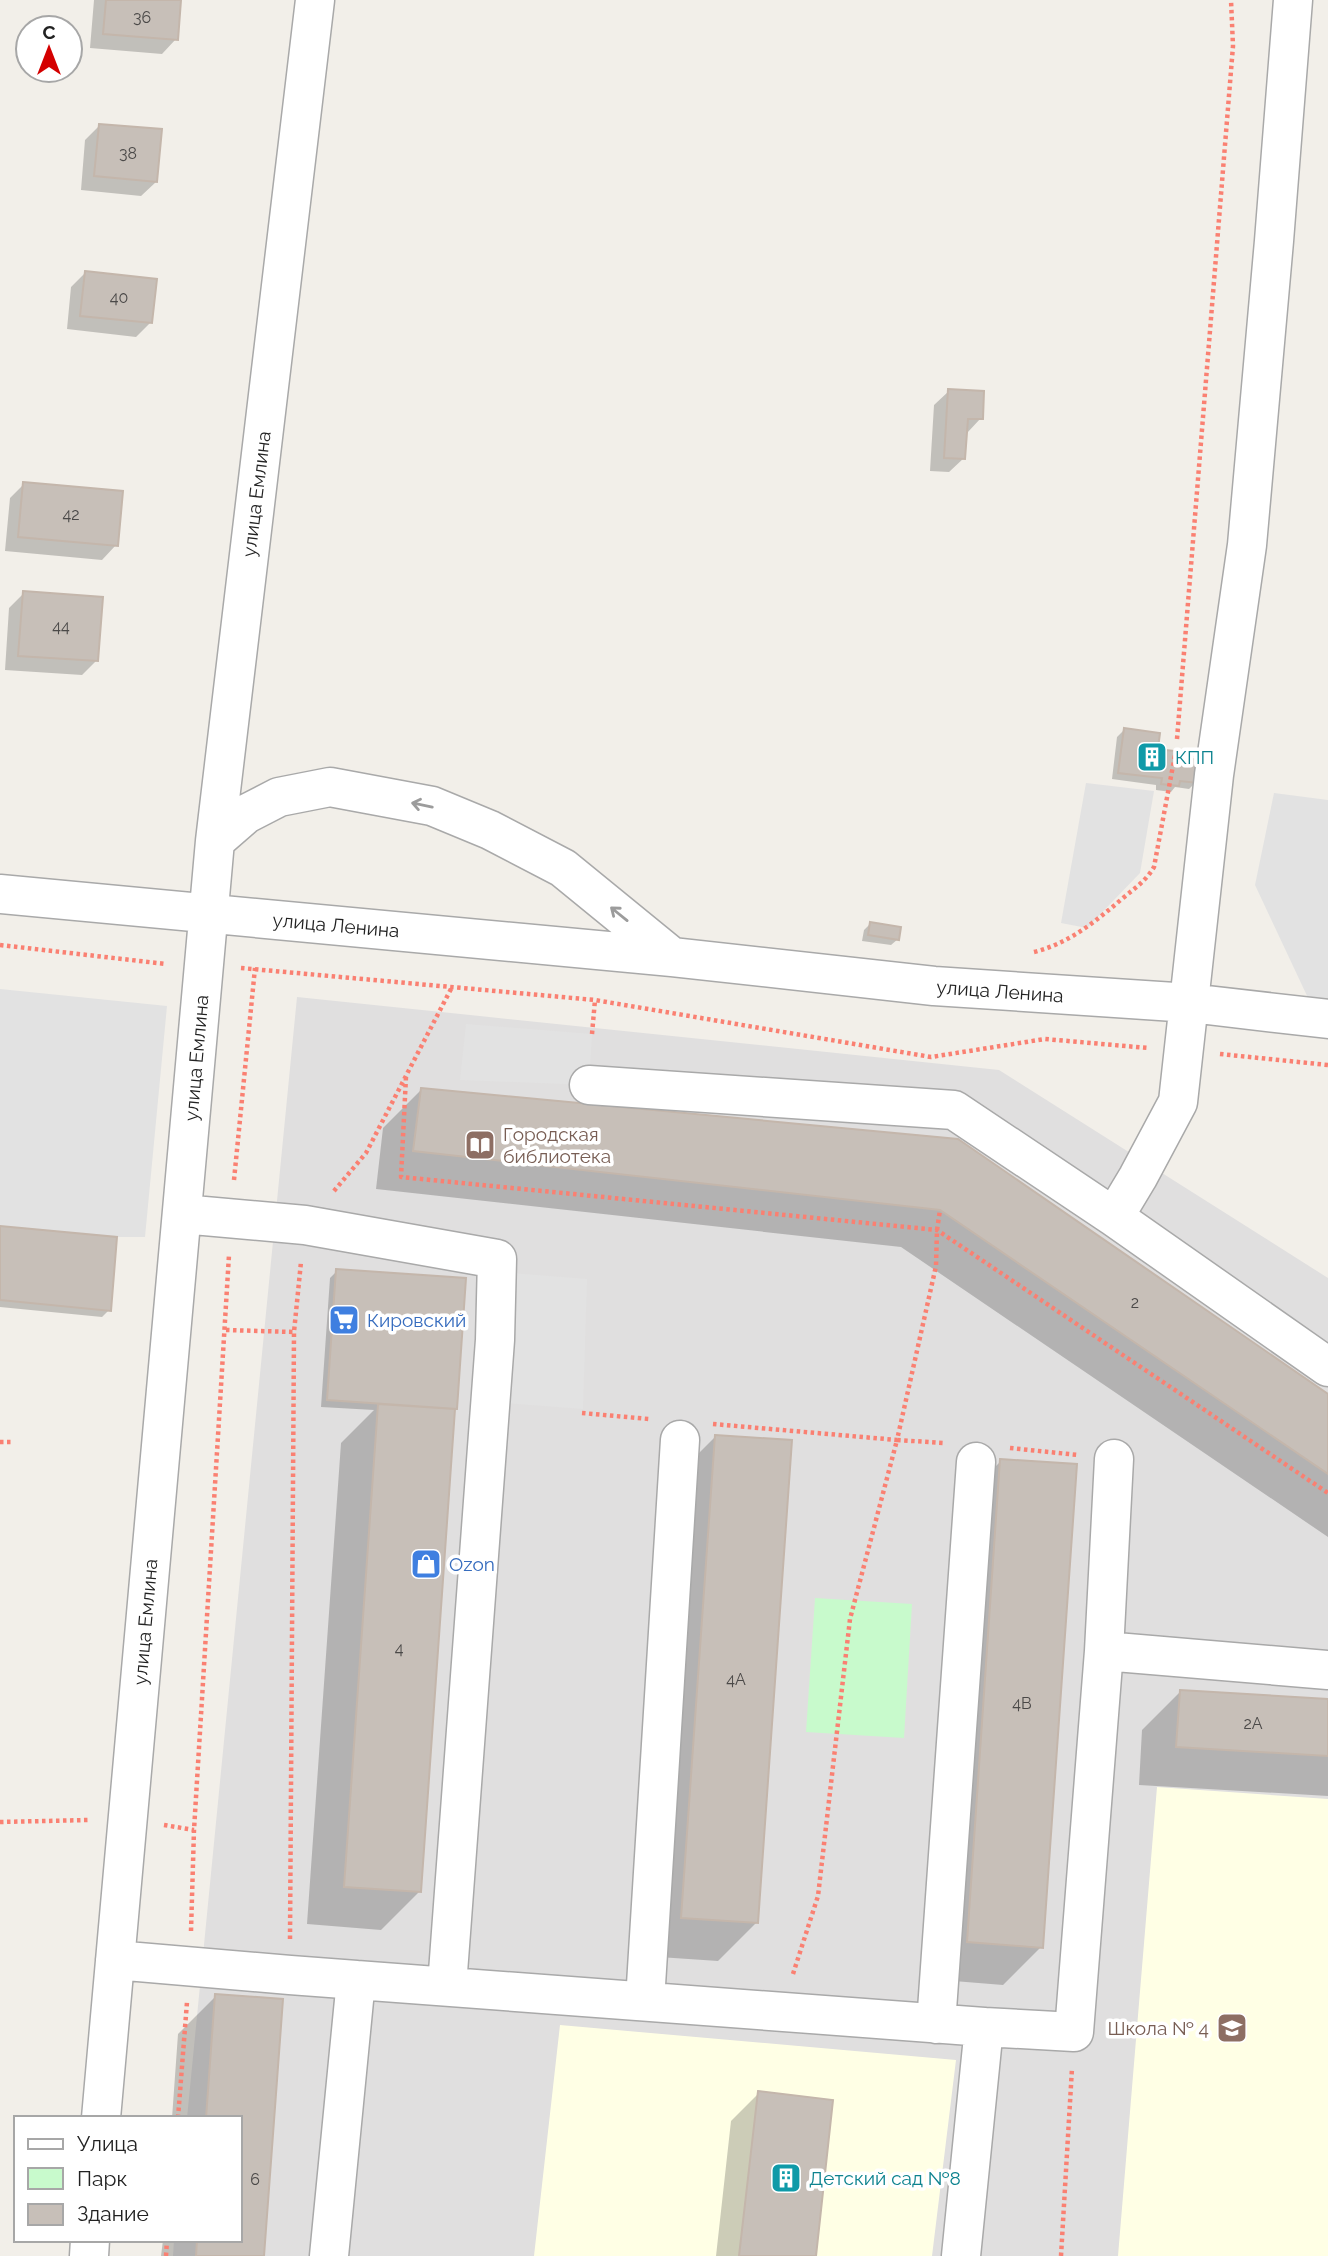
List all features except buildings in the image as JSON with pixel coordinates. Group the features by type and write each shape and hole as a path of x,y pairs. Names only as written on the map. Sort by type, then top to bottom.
{"street":[{"name":"улица Емлина","path":"101,2116 215,841 315,0"},
{"path":"1114,1217 1178,1102 1214,775 1247,545 1293,0"},
{"path":"215,841 246,814 279,797 330,786 432,806 490,830 563,868 672,957"},
{"name":"улица Ленина","path":"0,894 672,957 934,986 1190,1003 1328,1020"},
{"path":"589,1085 954,1110 1114,1217 1328,1367"},
{"path":"182,1214 305,1224 497,1259 495,1340 447,1986"},
{"path":"645,2001 682,1428"},
{"path":"936,2024 977,1454"},
{"path":"115,1960 984,2028 1074,2032 1104,1651 1114,1459"},
{"path":"1104,1651 1328,1670"},
{"path":"329,2256 356,1980"},
{"path":"961,2256 984,2028"}],"path":[{"path":"1029,954 1050,948 1087,928 1146,881 1154,867 1177,744 1233,46 1231,0"},
{"path":"0,945 204,968 255,968 594,1000 931,1057 1045,1039 1328,1065"},
{"path":"178,2116 190,1966 194,1830 226,1330 230,1218 255,968"},
{"path":"290,1975 294,1332 305,1224 366,1153 452,987"},
{"path":"592,1034 594,1000"},
{"path":"406,1077 401,1177 937,1230 1328,1493"},
{"path":"781,2011 818,1896 850,1619 897,1440 936,1266 940,1210"},
{"path":"226,1330 294,1332"},
{"path":"582,1413 682,1428 897,1440 977,1454 1114,1459"},
{"path":"0,1442 11,1442"},
{"path":"1061,2256 1074,2032"}],"shaded area":[{"path":"1086,783 1154,791 1140,873 1087,928 1061,923"},
{"path":"1274,793 1328,800 1328,1002 1309,1000 1255,885"},
{"path":"0,989 167,1006 145,1237 117,1237 0,1226"},
{"path":"297,997 999,1070 1328,1278 1328,2256 173,2256 174,2242 242,2242 242,2116 187,2116"},
{"path":"466,1024 592,1034 589,1085 460,1080"},
{"path":"497,1272 587,1279 583,1409 490,1402"},
{"name":"Школа № 4","path":"1157,1787 1328,1799 1328,2256 1118,2256"},
{"path":"560,2025 956,2060 932,2256 534,2256"}],"green space":[{"path":"815,1598 912,1604 904,1738 806,1732"}],"place":[{"name":"КПП","path":"1152,757"},
{"name":"Городская библиотека","path":"480,1145"},
{"name":"Кировский","path":"344,1320"},
{"name":"Ozon","path":"426,1564"},
{"name":"Школа № 4","path":"1232,2028"},
{"name":"Детский сад №8","path":"786,2178"}]}
